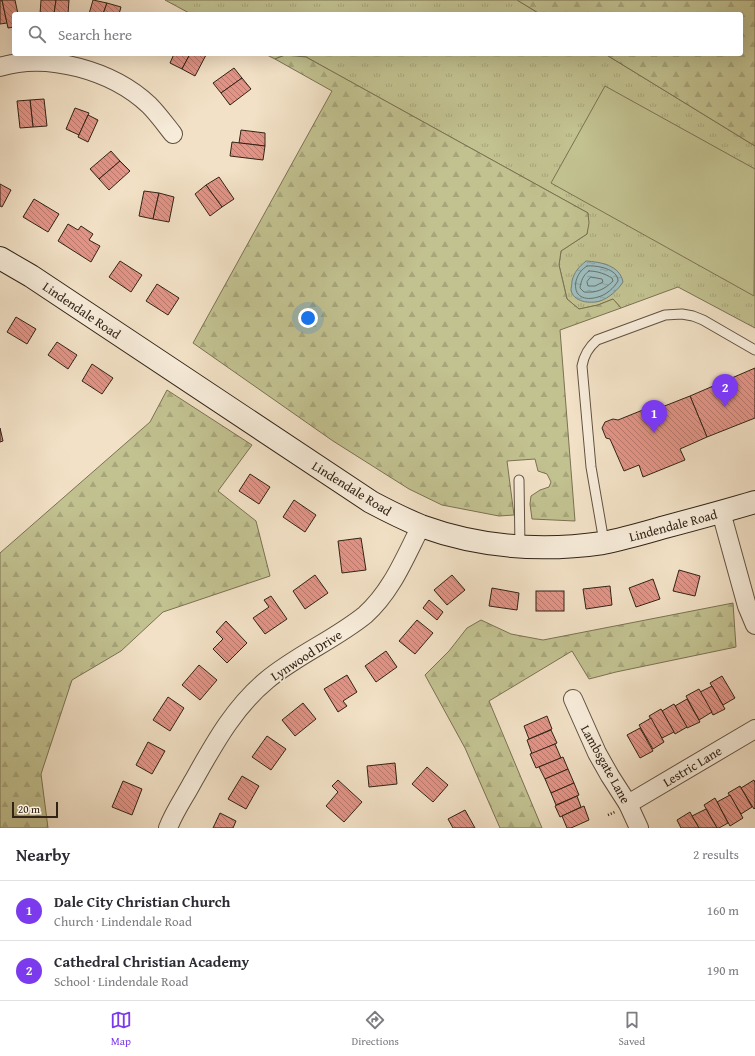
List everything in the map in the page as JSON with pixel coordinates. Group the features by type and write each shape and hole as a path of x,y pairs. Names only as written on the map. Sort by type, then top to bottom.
{"street":[{"path":"0,67 29,61 52,62 75,66 96,74 131,92 148,104 160,116 173,134"},
{"name":"Lindendale Road","path":"0,258 31,276 372,502 421,526 456,537 484,543 520,547 557,547 604,542 638,535 755,502"},
{"path":"721,512 747,606 755,625"},
{"name":"Lynwood Drive","path":"168,828 214,744 244,702 266,681 289,663 346,628 365,614 382,597 396,577 421,526"},
{"name":"Lambsgate Lane","path":"573,700 597,753 628,804 639,828"},
{"name":"Lestric Lane","path":"628,804 755,729"}],"lane":[{"path":"604,542 591,467 582,366 584,356 589,347 597,340 665,315 682,314 703,320 755,350"},
{"path":"519,480 520,547"}],"green space":[{"path":"165,0 517,0 537,12 187,12"},
{"path":"517,0 755,0 755,146 608,56 743,56 743,12 537,12"},
{"path":"269,56 282,56 275,59"},
{"path":"282,56 306,57 588,213 589,223 587,234 561,251 559,265 567,299 579,309 598,305 613,299 621,308 560,330 575,521 532,519 530,504 531,496 540,490 549,487 551,482 547,474 538,471 535,459 507,461 514,515 499,516 442,505 409,489 333,441 193,343 332,91 275,59"},
{"path":"296,56 608,56 755,146 755,328 678,287 621,308 613,299 598,305 579,309 567,299 559,265 561,251 587,234 588,213 306,57"},
{"path":"605,86 755,169 754,296 551,183"},
{"path":"167,390 252,445 218,491 256,521 270,576 163,612 121,651 72,680 41,774 48,828 0,828 0,553 150,422"},
{"path":"733,603 736,647 589,679 572,651 489,701 542,828 500,828 465,748 425,675 449,651 467,628 481,620 511,634 543,640"}],"water":[{"path":"586,261 597,262 614,268 621,276 623,282 619,288 607,298 600,301 587,302 578,300 572,294 572,281 577,270"}],"building":[{"path":"0,0 2,0 7,23 0,24"},
{"path":"2,0 15,0 18,12 12,12 12,27 8,28"},
{"path":"41,0 56,0 54,12 40,12"},
{"path":"56,0 69,0 68,12 54,12"},
{"path":"93,0 107,3 104,12 90,12"},
{"path":"107,3 121,7 120,12 104,12"},
{"path":"173,56 189,56 182,69 170,63"},
{"path":"189,56 205,56 195,76 182,69"},
{"path":"234,68 242,78 221,93 213,83"},
{"path":"242,78 251,89 230,105 221,93"},
{"path":"44,99 47,126 33,127 30,100"},
{"path":"30,100 33,127 20,128 17,101"},
{"path":"75,108 89,113 79,135 66,129"},
{"path":"88,115 98,120 88,142 78,137"},
{"path":"241,130 265,133 265,146 239,143"},
{"path":"232,142 265,146 263,160 230,156"},
{"path":"111,151 120,161 99,179 90,169"},
{"path":"120,161 130,171 109,190 99,179"},
{"path":"219,177 234,199 222,207 206,185"},
{"path":"0,184 11,190 2,207 0,206"},
{"path":"206,185 222,207 210,216 195,194"},
{"path":"144,191 159,193 153,219 139,216"},
{"path":"159,193 174,197 169,222 153,219"},
{"path":"34,199 59,214 48,232 23,217"},
{"path":"68,224 78,230 81,226 93,234 89,240 100,246 91,262 58,241"},
{"path":"120,261 142,275 131,292 109,277"},
{"path":"157,284 179,298 168,315 146,301"},
{"path":"16,317 36,329 27,344 7,332"},
{"path":"57,342 77,355 68,369 48,355"},
{"path":"92,364 113,378 102,394 82,381"},
{"path":"755,368 755,418 707,437 690,396"},
{"path":"690,396 707,437 680,449 685,460 643,477 639,465 624,471 610,439 606,438 602,428 605,422 613,419 618,420 660,403 662,407"},
{"path":"0,428 3,441 0,442"},
{"path":"250,474 270,487 259,504 239,491"},
{"path":"294,500 316,515 305,532 283,517"},
{"path":"361,538 366,570 342,573 338,541"},
{"path":"679,570 700,576 695,596 673,591"},
{"path":"315,575 328,593 305,609 293,591"},
{"path":"452,575 465,590 447,605 434,590"},
{"path":"653,579 660,599 636,607 629,588"},
{"path":"610,586 612,605 586,609 583,589"},
{"path":"492,588 519,593 517,610 489,606"},
{"path":"536,591 564,591 564,611 536,611"},
{"path":"271,596 287,619 265,634 253,618 269,607 264,600"},
{"path":"429,600 443,612 437,620 423,608"},
{"path":"417,620 433,633 415,654 399,641"},
{"path":"226,621 247,643 227,663 213,649 223,639 216,632"},
{"path":"386,651 397,667 376,682 365,666"},
{"path":"199,665 217,680 200,700 182,685"},
{"path":"347,675 357,692 343,701 347,706 338,712 324,689"},
{"path":"722,676 735,698 723,705 710,683"},
{"path":"712,686 725,709 713,715 700,692"},
{"path":"699,689 712,712 699,720 686,696"},
{"path":"168,697 184,708 170,731 153,720"},
{"path":"687,699 700,722 687,728 675,706"},
{"path":"303,703 316,719 295,736 282,720"},
{"path":"674,704 687,727 675,734 662,711"},
{"path":"661,709 674,732 662,738 649,716"},
{"path":"547,716 552,729 529,739 524,726"},
{"path":"651,718 664,742 653,749 639,725"},
{"path":"640,728 653,751 640,758 627,735"},
{"path":"551,730 557,743 532,754 527,740"},
{"path":"267,736 286,749 271,770 252,757"},
{"path":"148,742 165,751 152,774 136,765"},
{"path":"555,744 561,758 536,768 530,754"},
{"path":"563,757 568,769 545,779 539,767"},
{"path":"395,763 397,784 369,787 367,766"},
{"path":"427,767 448,785 433,802 412,784"},
{"path":"568,769 574,783 551,793 545,779"},
{"path":"242,776 259,786 246,809 228,799"},
{"path":"338,780 362,802 344,822 326,806 338,792 332,786"},
{"path":"754,780 755,808 754,809 741,788"},
{"path":"123,781 142,789 132,815 112,807"},
{"path":"574,783 579,795 556,805 551,793"},
{"path":"740,786 752,807 741,814 728,793"},
{"path":"730,795 743,818 730,826 717,802"},
{"path":"577,796 581,807 560,817 555,806"},
{"path":"715,798 728,823 719,828 717,828 704,805"},
{"path":"584,806 589,820 571,828 567,828 562,816"},
{"path":"706,809 717,828 699,828 692,816"},
{"path":"465,810 475,828 453,828 448,819"},
{"path":"690,812 699,828 681,828 677,820"},
{"path":"220,813 236,821 233,828 213,828"}],"place":[{"name":"Cathedral Christian Academy","path":"725,407"},
{"name":"Dale City Christian Church","path":"654,433"}]}
